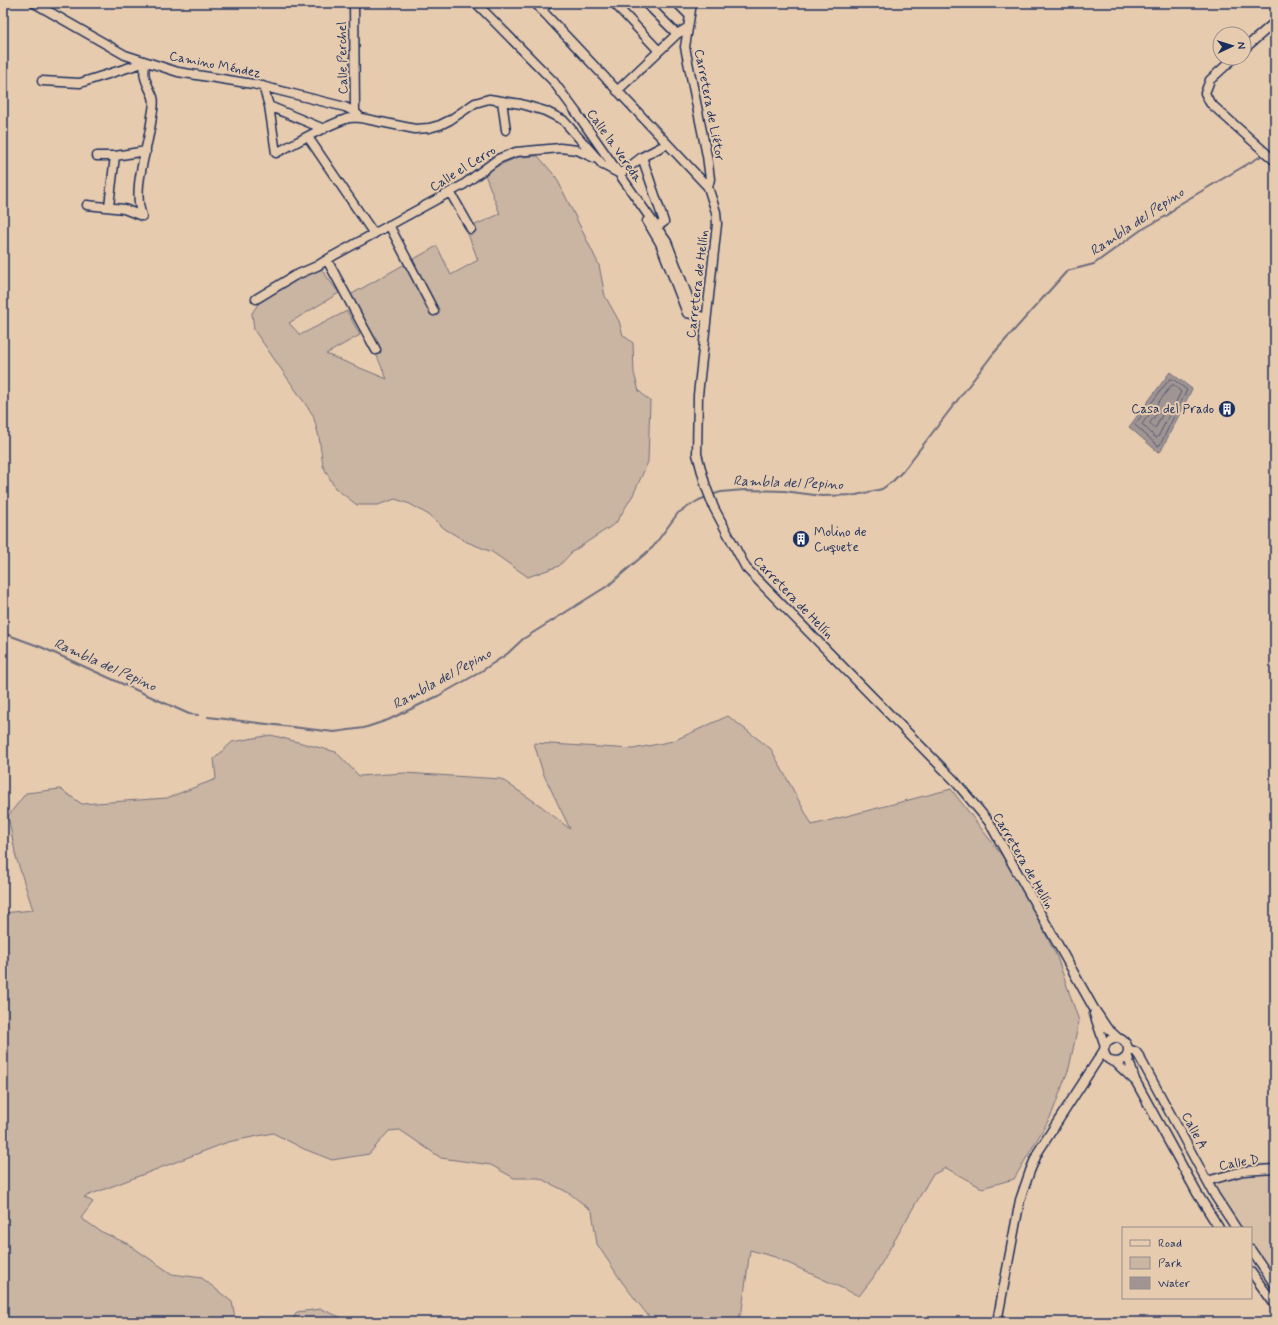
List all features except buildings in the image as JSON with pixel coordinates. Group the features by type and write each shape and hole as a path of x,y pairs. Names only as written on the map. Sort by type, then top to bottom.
{"street":[{"name":"Camino Méndez","path":"34,3 125,55 178,72 263,86 345,107 358,115"},
{"name":"Calle Perchel","path":"354,3 358,115"},
{"name":"Calle la Vereda","path":"476,3 553,81 620,174 667,242 693,310 697,315"},
{"name":"Carretera de Hellín","path":"535,3 708,187 716,212 717,224 698,395 697,454 706,487 714,508 746,568 954,780 989,822 1093,1007 1107,1028 1125,1042 1135,1080 1197,1193 1218,1227"},
{"path":"541,10 549,3"},
{"path":"614,3 659,50"},
{"path":"646,3 677,34"},
{"path":"677,3 689,15"},
{"name":"Carretera de Liétor","path":"692,3 687,28 686,47 707,156 710,179 708,187"},
{"path":"1252,42 1275,22"},
{"path":"617,91 659,50 677,34 687,28"},
{"path":"42,80 80,83 146,62 144,70 145,80 154,99 150,139 139,181 138,205 142,216 124,209 110,206 87,205"},
{"path":"1225,66 1210,80 1205,93 1210,103 1275,161"},
{"path":"263,86 269,106 276,153 347,118 358,115 415,129 429,128 450,120 474,103 489,99 521,104 563,120 602,165 620,174 642,157 667,144"},
{"name":"Calle el Cerro","path":"502,101 506,130"},
{"path":"269,106 324,129"},
{"path":"308,137 374,234"},
{"name":"Calle el Cerro","path":"256,299 294,276 317,266 463,185 498,159 516,152 560,148 577,150 600,162"},
{"path":"97,156 115,156 146,151"},
{"path":"110,206 115,156"},
{"path":"642,157 664,222 657,227"},
{"path":"450,192 471,229"},
{"path":"643,209 648,224 660,243 687,313 706,318"},
{"path":"389,225 434,311"},
{"path":"327,260 376,350"},
{"name":"Carretera de Hellín","path":"1093,1007 1106,1057 1135,1080"},
{"path":"997,1322 1020,1200 1038,1152 1092,1071 1104,1048 1110,1040 1118,1038"},
{"path":"1092,1071 1122,1060 1127,1052"},
{"name":"Calle A","path":"1127,1052 1136,1052 1207,1181 1235,1227"},
{"name":"Calle D","path":"1207,1181 1243,1171 1275,1169"},
{"path":"1252,1251 1275,1285"},
{"path":"1252,1273 1275,1305"}],"shaded area":[{"path":"1275,1162 1275,1293 1252,1258 1252,1227 1230,1227 1200,1182 1201,1176 1244,1164"}],"green space":[{"path":"538,156 556,177 599,265 605,296 619,321 623,335 633,343 634,373 639,391 650,401 648,462 633,495 616,523 572,552 559,566 528,577 492,552 467,542 445,529 429,515 410,504 395,499 378,505 357,505 335,488 323,466 319,437 313,415 254,330 252,313 261,300 275,288 297,280 319,266 339,293 289,323 300,335 347,311 360,335 326,354 387,379 350,295 437,246 451,275 478,260 466,229 500,214 484,172 518,157"},
{"path":"728,716 771,749 812,825 951,789 1013,870 1057,957 1079,1021 1069,1068 1051,1116 1014,1179 982,1188 946,1168 932,1175 873,1278 859,1296 775,1257 750,1250 742,1310 737,1322 653,1322 622,1282 597,1244 592,1211 569,1193 539,1178 514,1178 491,1165 441,1158 400,1130 389,1131 369,1154 332,1160 304,1149 273,1133 228,1142 84,1197 93,1202 81,1218 100,1231 128,1244 172,1274 202,1278 232,1302 236,1322 3,1322 3,913 33,910 16,857 8,816 26,793 60,789 82,804 167,798 216,779 214,759 232,742 271,735 336,752 359,776 404,773 501,779 541,806 570,829 543,773 534,743 633,749 673,741"},
{"path":"321,1309 352,1322 291,1322 297,1312"}],"water":[{"path":"1170,372 1192,389 1161,451 1158,452 1129,427"}],"waterway":[{"name":"Rambla del Pepino","path":"1271,151 1275,150"},
{"name":"Rambla del Pepino","path":"711,495 721,492 744,490 784,491 822,496 856,495 882,489 903,471 993,354 1067,271 1094,264 1141,230 1168,215 1178,205 1263,155"},
{"name":"Rambla del Pepino","path":"208,717 334,732 364,728 388,720 438,696 477,674 507,654 523,639 609,585 653,547 678,513 699,500 707,497"},
{"name":"Rambla del Pepino","path":"3,633 41,647 189,714 198,715"}],"place":[{"name":"Casa del Prado","path":"1227,409"},
{"name":"Molino de Cuquete","path":"801,539"}]}
